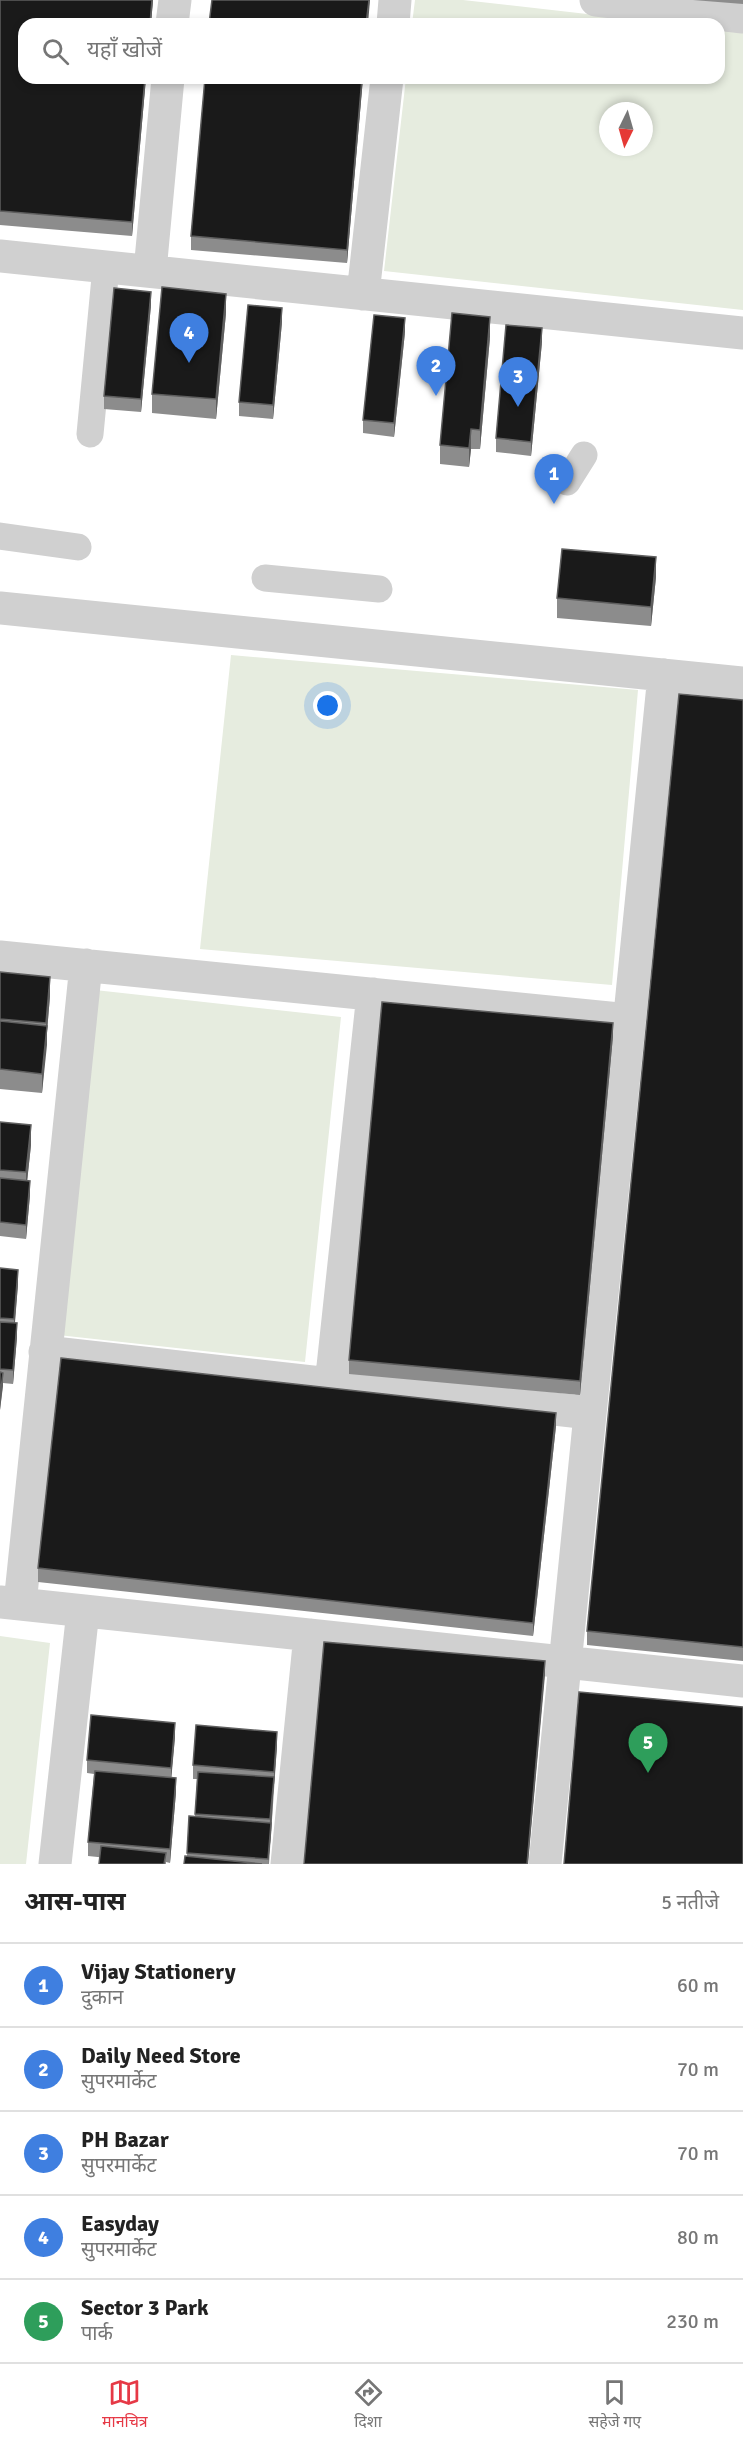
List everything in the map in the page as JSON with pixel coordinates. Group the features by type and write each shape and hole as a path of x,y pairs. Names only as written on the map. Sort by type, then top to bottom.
{"street":[{"path":"173,18 175,0"},
{"path":"394,18 395,0"},
{"path":"596,0 636,2 743,17"},
{"path":"150,272 167,84"},
{"path":"363,294 386,84"},
{"path":"0,256 743,333"},
{"path":"90,434 106,267"},
{"path":"567,482 584,455"},
{"path":"0,536 78,547"},
{"path":"265,578 379,589"},
{"path":"0,608 743,683"},
{"path":"545,1864 664,675"},
{"path":"0,957 629,1020"},
{"path":"86,965 45,1352 10,1603 743,1681"},
{"path":"331,1386 373,994"},
{"path":"45,1352 331,1386 590,1413"},
{"path":"55,1864 83,1611"},
{"path":"287,1864 310,1635"}],"shaded area":[{"path":"415,0 463,0 622,18 413,18"},
{"path":"725,30 743,32 743,310 384,271 405,84 725,84"},
{"path":"231,655 638,690 612,985 200,949"},
{"path":"95,990 341,1017 305,1362 58,1335"},
{"path":"0,1636 50,1643 26,1864 0,1864"}],"building":[{"path":"0,0 152,0 150,18 18,18 18,84 144,84 132,222 0,211"},
{"path":"212,0 369,0 367,18 210,18"},
{"path":"204,84 361,84 347,250 191,236"},
{"path":"162,287 226,294 216,399 152,394"},
{"path":"114,288 151,292 141,399 104,396"},
{"path":"248,305 282,308 273,405 239,402"},
{"path":"452,313 490,317 480,430 471,429 469,448 440,445"},
{"path":"374,315 405,318 394,423 363,420"},
{"path":"506,325 542,328 531,442 496,438"},
{"path":"562,549 656,557 651,607 557,598"},
{"path":"679,694 743,700 743,1647 587,1631"},
{"path":"0,972 50,977 46,1023 0,1019"},
{"path":"382,1002 613,1023 580,1381 349,1360"},
{"path":"0,1021 47,1026 42,1074 0,1069"},
{"path":"0,1122 31,1125 26,1172 0,1170"},
{"path":"0,1178 30,1181 26,1225 0,1222"},
{"path":"0,1268 18,1270 14,1319 0,1318"},
{"path":"0,1322 17,1323 13,1370 0,1369"},
{"path":"61,1358 556,1413 533,1623 38,1568"},
{"path":"0,1372 3,1373 0,1396"},
{"path":"324,1642 545,1661 527,1864 304,1864"},
{"path":"579,1692 743,1707 743,1864 564,1864"},
{"path":"91,1715 175,1723 171,1768 87,1760"},
{"path":"196,1725 277,1732 274,1772 193,1765"},
{"path":"95,1771 176,1778 170,1849 88,1842"},
{"path":"198,1772 274,1777 270,1819 195,1814"},
{"path":"189,1816 271,1823 268,1859 187,1853"},
{"path":"101,1846 166,1853 164,1864 99,1864"},
{"path":"185,1856 262,1864 184,1864"}],"place":[{"name":"Easyday","path":"189,363"},
{"name":"Daily Need Store","path":"436,396"},
{"name":"PH Bazar","path":"518,407"},
{"name":"Vijay Stationery","path":"554,504"},
{"name":"Sector 3 Park","path":"648,1773"}]}
